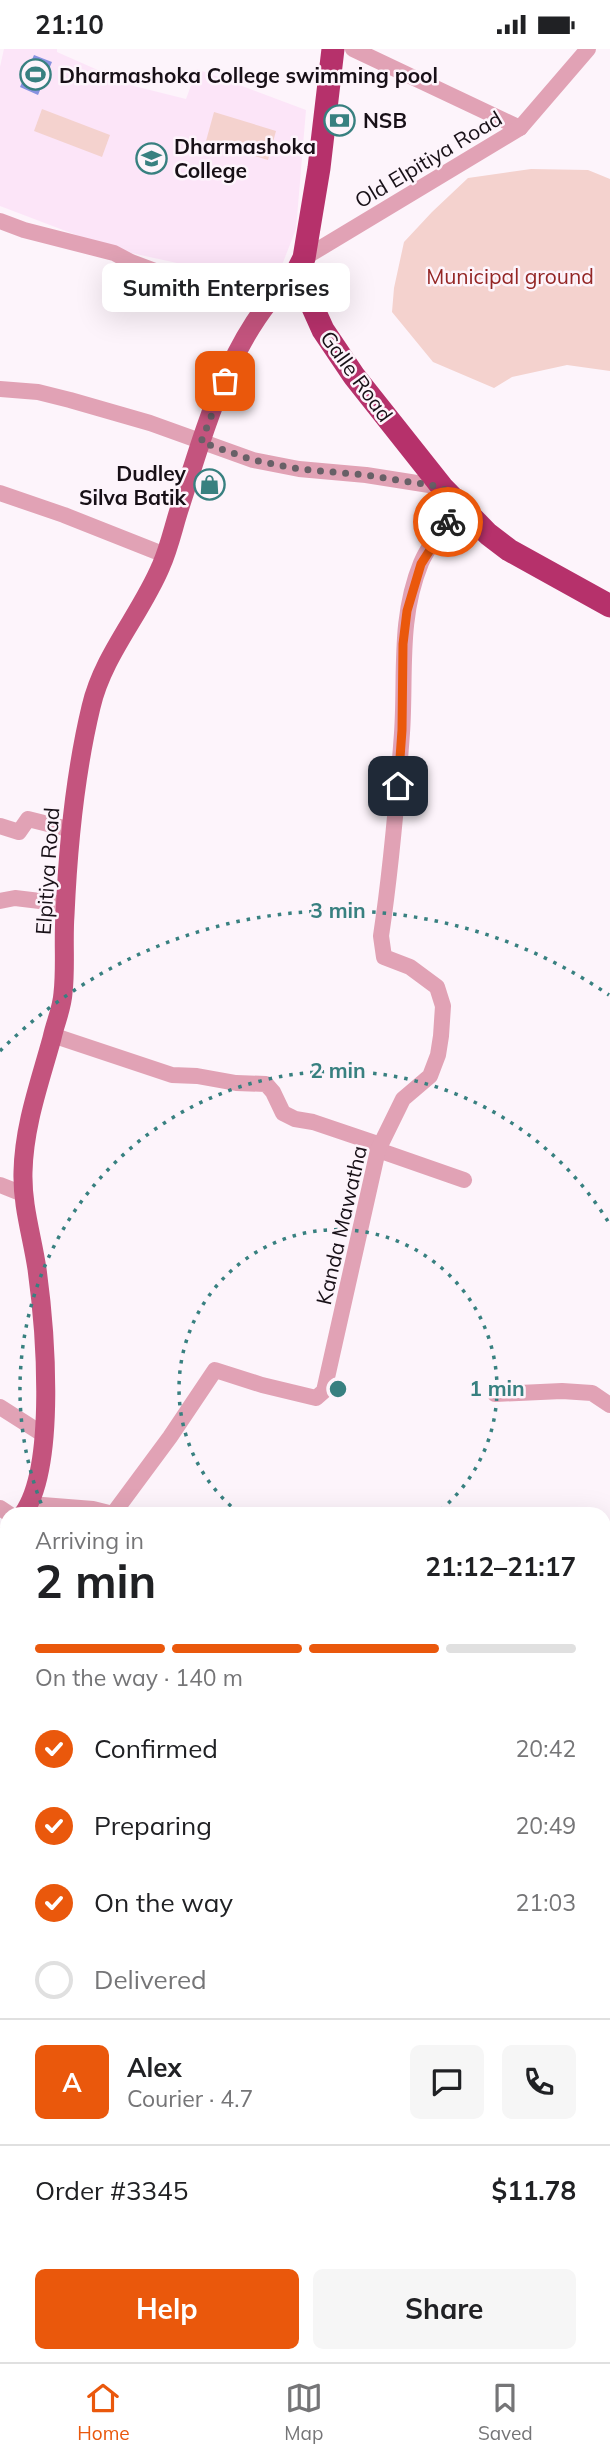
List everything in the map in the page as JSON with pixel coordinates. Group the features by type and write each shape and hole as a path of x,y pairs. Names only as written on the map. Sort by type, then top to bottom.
{"highway":[{"path":"300,265 318,168 333,49"},
{"name":"Galle Road","path":"300,265 323,330 442,487 509,550 610,606"}],"main road":[{"name":"Elpitiya Road","path":"28,1507 38,1484 43,1456 43,1314 23,1194 23,1166 29,1119 63,993 65,904 72,829 91,704 106,664 138,614 165,555 201,442 245,336 276,290 300,265"}],"street":[{"path":"353,49 520,128"},
{"name":"Old Elpitiya Road","path":"300,265 520,128 588,49"},
{"path":"0,221 24,230 114,253 187,283 229,274 276,290"},
{"path":"0,389 37,392 70,400 150,423 253,460 299,469 366,475 442,487"},
{"path":"0,493 165,555"},
{"name":"Kanda Mawatha","path":"118,1507 215,1370 261,1385 316,1398 324,1391 379,1147 403,1099 430,1076 438,1055 441,1036 443,1006 437,987 410,967 384,957 381,936 397,806 402,730 403,644 407,611 421,564 460,506"},
{"path":"0,826 19,832 28,819 72,829"},
{"path":"0,901 15,898 65,904"},
{"path":"52,1035 172,1075 266,1084 273,1092 282,1113 295,1119 313,1122 464,1179"},
{"path":"0,1185 23,1194"},
{"path":"495,1394 562,1391 592,1393 610,1405"},
{"path":"0,1407 44,1435"}],"shaded area":[{"name":"Dharmashoka College","path":"4,49 57,49 57,52 134,86 186,99 197,69 306,110 296,229 275,283 207,263 177,263 113,249 0,206 0,67"}],"green space":[{"path":"42,109 110,135 102,157 34,131"},
{"path":"214,112 276,131 268,160 206,141"},
{"name":"Municipal ground","path":"531,169 588,170 610,179 610,371 567,365 512,377 494,388 433,362 392,312 394,288 404,242 468,178"}],"water":[{"name":"Dharmashoka College swimming pool","path":"34,55 52,62 38,95 20,87"}],"way so far":[{"path":"225,381 201,442 253,460 299,469 366,475 442,487 460,506 448,522"}],"place":[{"name":"Dharmashoka College swimming pool","path":"36,75"},
{"name":"NSB","path":"340,120"},
{"name":"Dharmashoka College","path":"151,158"},
{"name":"Sumith Enterprises","path":"225,381"},
{"name":"Dudley Silva Batik","path":"209,485"}],"route":[{"path":"398,786 403,644 407,611 421,564 448,522"}]}
